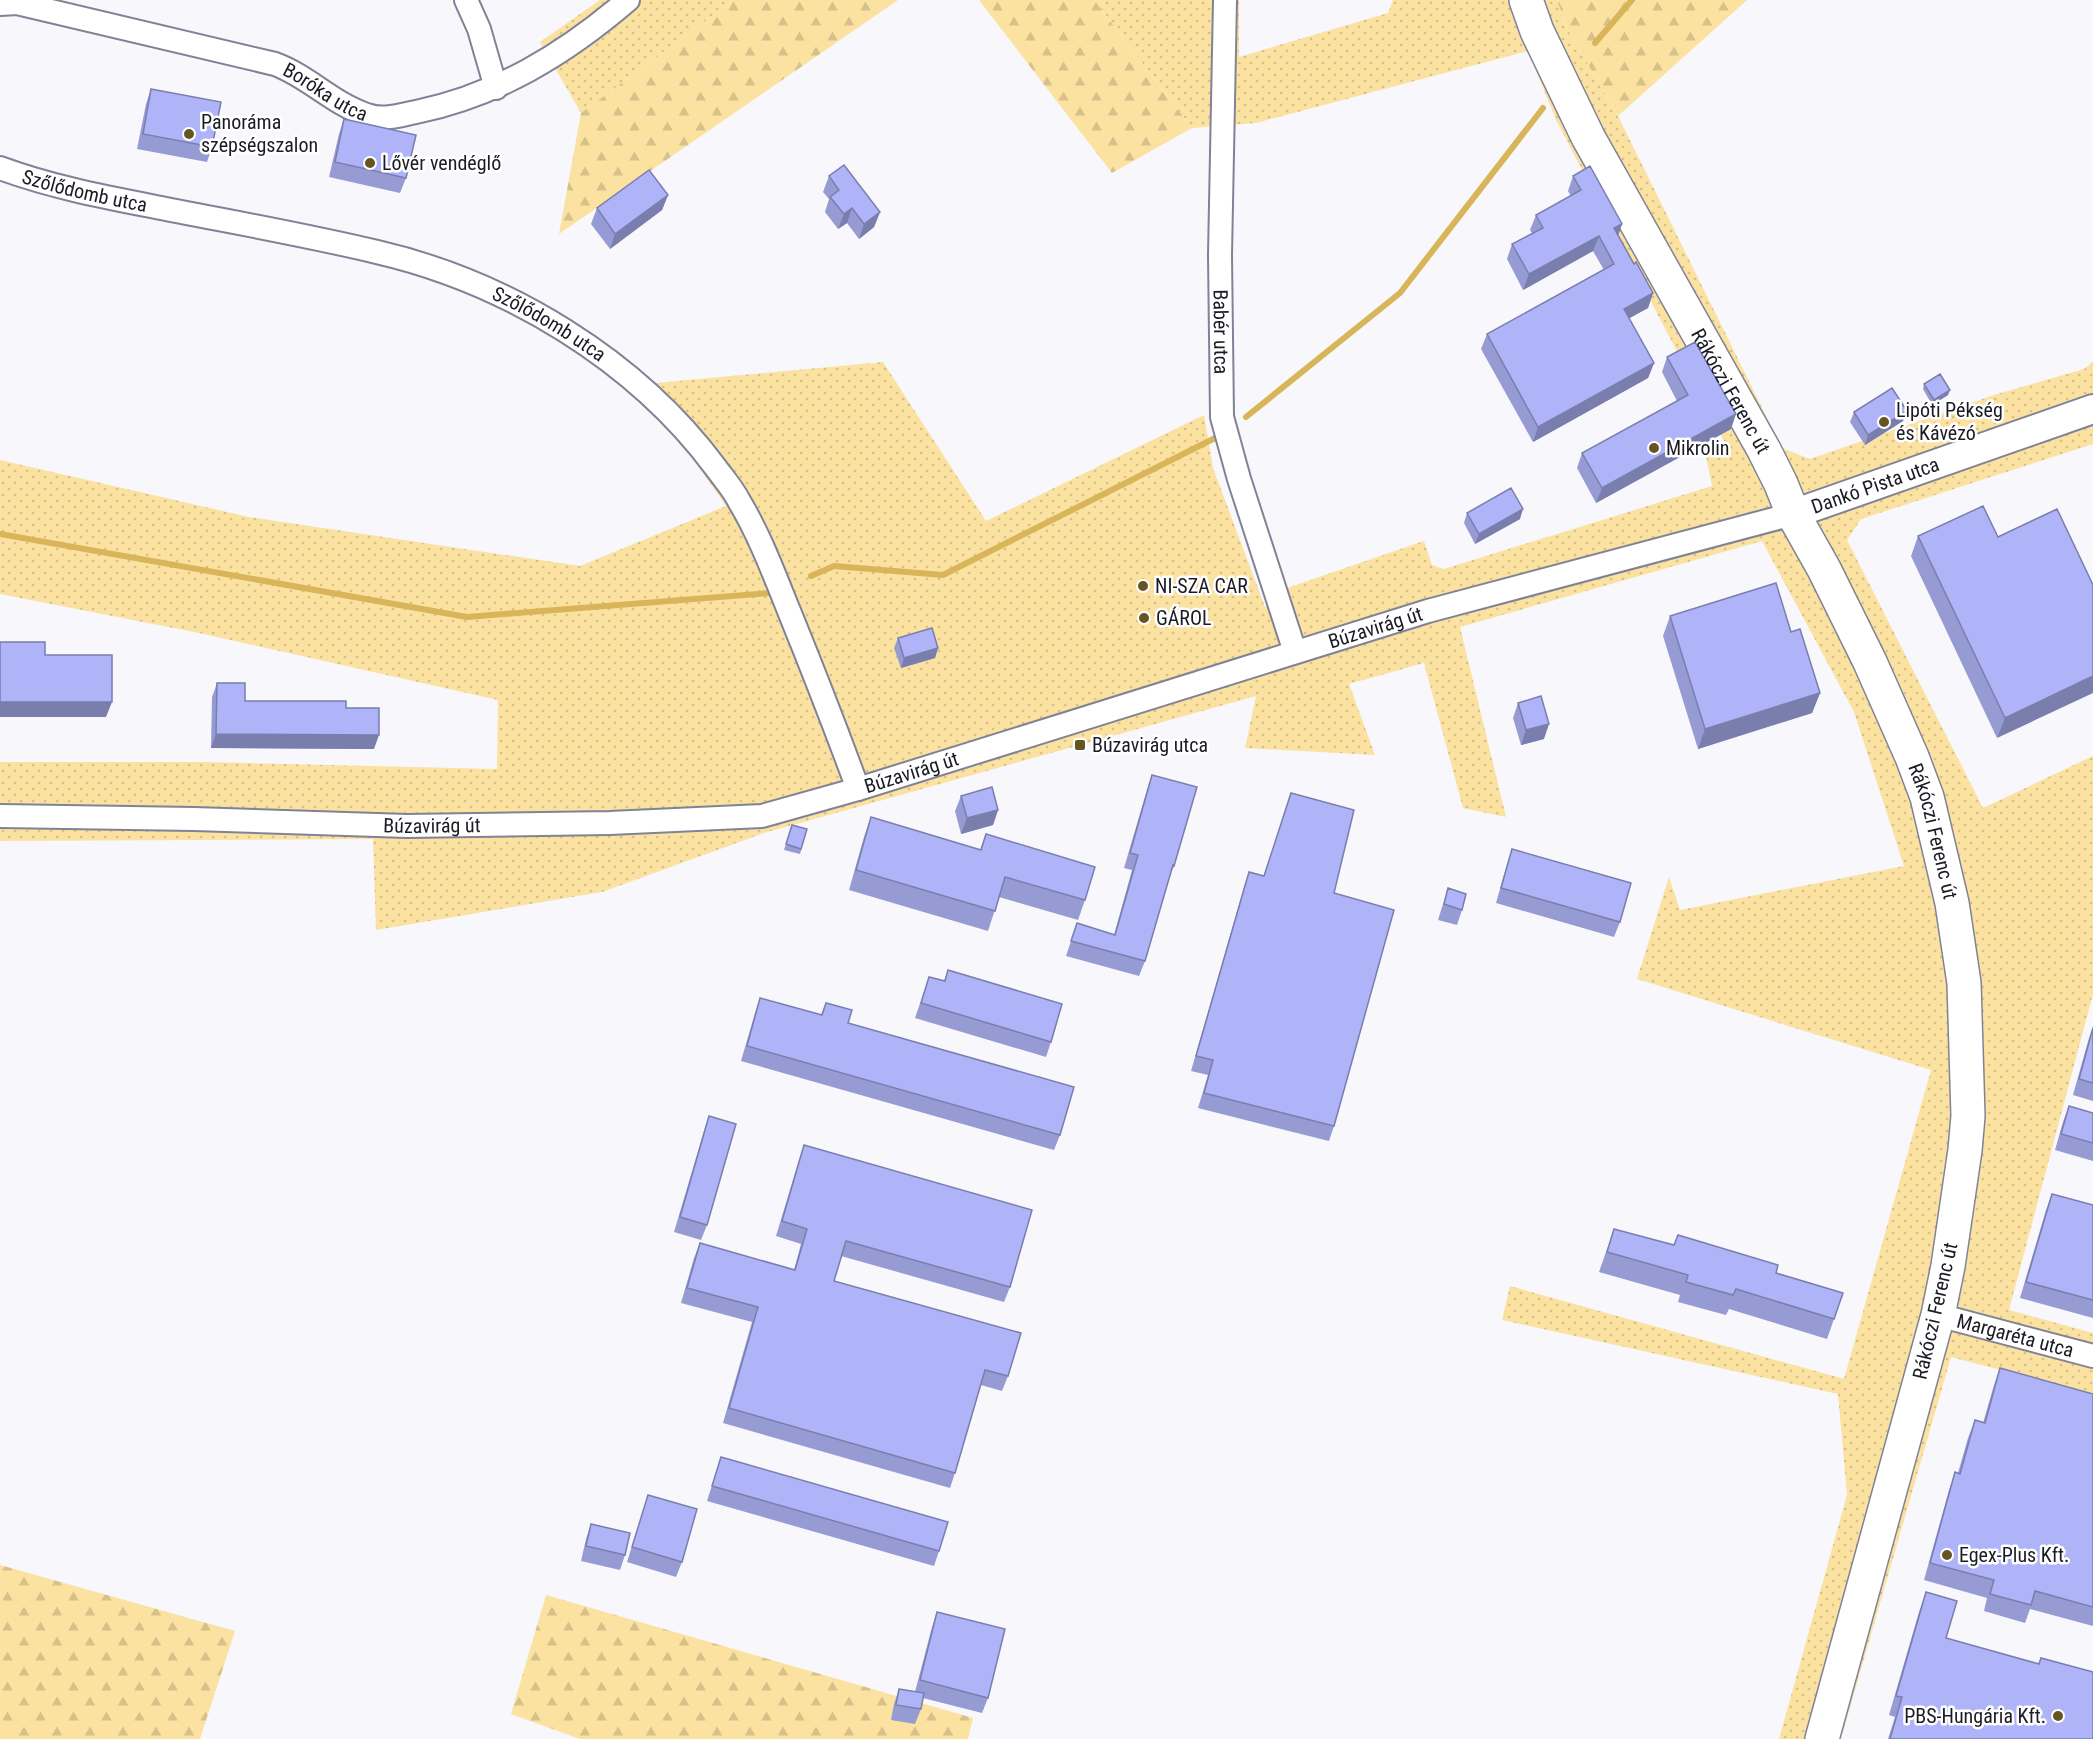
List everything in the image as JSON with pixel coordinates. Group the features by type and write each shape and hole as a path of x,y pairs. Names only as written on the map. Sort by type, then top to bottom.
{"main road":[{"name":"Rákóczi Ferenc út","path":"1526,0 1537,31 1588,137 1764,450 1793,514 1824,569 1874,671 1927,797 1952,903 1964,983 1968,1116 1948,1266 1938,1315 1822,1739"}],"street":[{"path":"466,0 479,29 496,88"},
{"name":"Boróka utca","path":"0,4 17,3 275,64 306,79 366,115 389,118 448,105 496,88 570,46 628,0"},
{"name":"Babér utca","path":"1225,0 1220,255 1222,417 1239,479 1295,652"},
{"name":"Szőlődomb utca","path":"0,168 60,188 377,252 443,271 525,308 612,363 667,411 706,455 739,500 763,547 831,714 858,789"},
{"name":"Dankó Pista utca","path":"1793,514 2093,409"},
{"name":"Búzavirág út","path":"0,816 407,826 610,823 762,816 858,789 1428,611 1793,514"},
{"name":"Margaréta utca","path":"1938,1315 2093,1356"}],"green space":[{"path":"600,0 734,0 581,113 540,42"},
{"path":"734,0 898,0 559,234 581,113"},
{"path":"979,0 1094,0 1192,128 1112,173"},
{"path":"1094,0 1239,0 1239,57 1388,13 1393,0 1557,0 1567,28 1618,116 1782,448 1810,459 1994,395 2084,369 2093,362 2093,444 1861,519 1847,540 1983,808 2093,756 2093,994 2009,1310 2093,1333 2093,1394 1951,1357 1841,1739 1779,1739 1847,1495 1838,1394 1502,1320 1510,1286 1844,1379 1931,1070 1637,979 1669,877 1680,910 1904,866 1854,712 1762,541 1460,627 1506,817 1463,808 1424,663 1349,684 1375,755 1245,748 1256,696 764,833 602,892 376,930 373,839 0,841 0,762 206,762 497,769 498,700 199,633 0,594 0,460 249,517 580,566 726,506 666,420 624,386 883,362 986,521 1204,415 1213,468 1265,607 1287,588 1424,541 1432,565 1444,569 1712,486 1706,456 1727,447 1557,122 1528,51 1256,123 1192,128"},
{"path":"1557,0 1747,0 1618,116 1567,28"},
{"path":"0,1565 235,1631 200,1739 0,1739"},
{"path":"546,1595 973,1718 968,1739 580,1739 511,1714"}],"building":[{"path":"151,89 221,102 212,147 143,134"},
{"name":"Lővér vendéglő","path":"344,119 416,135 406,178 335,162"},
{"path":"844,165 880,212 864,224 852,208 844,214 830,197 839,190 829,176"},
{"path":"1590,166 1622,224 1614,228 1653,293 1624,309 1654,363 1538,427 1487,334 1614,264 1599,236 1529,274 1512,244 1543,228 1536,215 1581,190 1573,176"},
{"path":"649,170 668,195 615,234 597,208"},
{"name":"Mikrolin","path":"1695,342 1736,414 1602,488 1582,453 1688,395 1667,357"},
{"path":"1940,374 1950,390 1934,400 1924,384"},
{"path":"1892,388 1907,411 1868,435 1854,412"},
{"path":"1511,488 1523,509 1479,534 1467,513"},
{"path":"1983,506 1998,537 2057,509 2093,585 2093,676 2005,718 1918,536"},
{"path":"1776,583 1791,632 1800,629 1820,693 1705,729 1670,616"},
{"path":"932,628 938,648 904,658 898,638"},
{"path":"0,642 45,642 45,655 112,655 112,702 0,702"},
{"path":"217,683 245,683 245,701 346,701 346,708 379,708 379,735 216,734"},
{"path":"1541,696 1549,724 1526,730 1518,703"},
{"path":"1152,775 1197,787 1145,961 1071,941 1077,923 1115,935 1138,855 1130,853"},
{"path":"992,787 998,810 967,818 961,796"},
{"path":"1291,793 1354,810 1334,893 1394,910 1334,1126 1204,1093 1213,1060 1196,1056 1249,872 1264,876"},
{"path":"871,817 981,850 986,834 1095,867 1085,900 1005,877 995,911 856,870"},
{"path":"792,825 807,829 801,849 786,844"},
{"path":"1512,849 1631,883 1620,922 1501,888"},
{"path":"1448,888 1466,894 1462,910 1444,904"},
{"path":"948,970 1062,1004 1051,1042 921,1003 929,977 945,981"},
{"path":"760,998 822,1015 826,1003 852,1010 848,1023 1074,1087 1060,1135 747,1046"},
{"path":"2093,1028 2093,1083 2079,1079"},
{"path":"2069,1106 2093,1113 2093,1143 2061,1134"},
{"path":"709,1116 736,1124 707,1225 680,1217"},
{"path":"804,1145 1032,1210 1010,1287 846,1241 834,1281 1021,1333 1008,1376 985,1370 955,1473 729,1408 758,1307 687,1288 700,1243 795,1270 807,1229 782,1221"},
{"path":"2052,1194 2093,1205 2093,1300 2026,1282"},
{"path":"1614,1229 1674,1245 1678,1235 1778,1265 1776,1273 1843,1293 1834,1319 1736,1289 1733,1295 1686,1282 1688,1275 1607,1252"},
{"path":"2000,1368 2093,1394 2093,1607 2035,1591 2031,1605 1990,1594 1994,1580 1930,1563 1955,1472 1960,1474 1975,1420 1985,1423"},
{"path":"721,1457 948,1522 939,1551 712,1486"},
{"path":"648,1495 697,1509 682,1562 632,1547"},
{"path":"591,1524 630,1533 625,1555 586,1546"},
{"path":"1926,1592 1957,1601 1946,1638 2039,1664 2041,1658 2093,1672 2093,1739 1890,1739 1902,1697 1896,1696"},
{"path":"937,1612 1005,1629 988,1698 920,1680"},
{"path":"899,1689 924,1693 921,1709 896,1705"}],"waterway":[{"path":"1595,43 1632,0"},
{"path":"1246,417 1400,293 1543,108"},
{"path":"811,576 834,566 943,575 1215,438"},
{"path":"0,534 467,617 769,593"}],"place":[{"name":"Panoráma szépségszalon","path":"189,134"},
{"name":"Lővér vendéglő","path":"370,163"},
{"name":"Lipóti Pékség és Kávézó","path":"1884,422"},
{"name":"Mikrolin","path":"1654,448"},
{"name":"NI-SZA CAR","path":"1143,586"},
{"name":"GÁROL","path":"1144,618"},
{"name":"Búzavirág utca","path":"1080,745"},
{"name":"Egex-Plus Kft.","path":"1947,1555"},
{"name":"PBS-Hungária Kft.","path":"2058,1716"}]}
